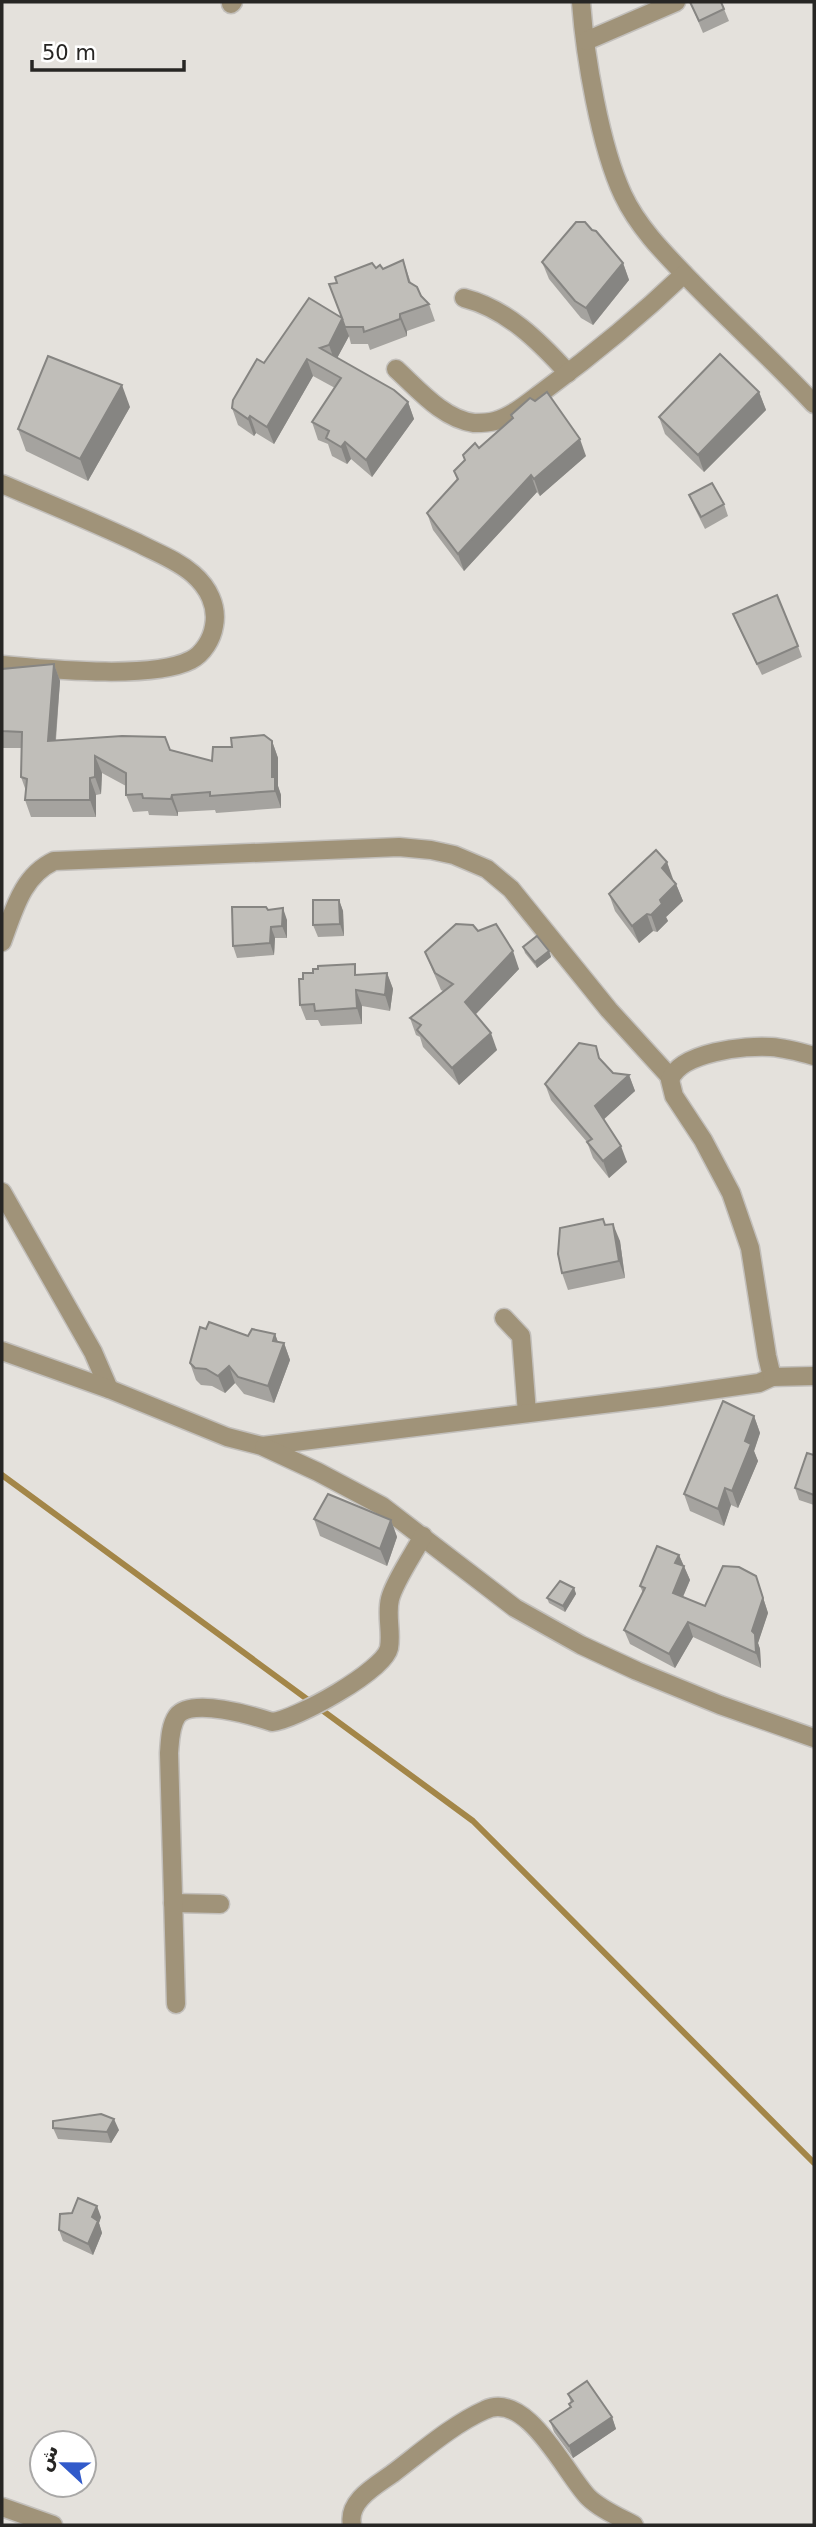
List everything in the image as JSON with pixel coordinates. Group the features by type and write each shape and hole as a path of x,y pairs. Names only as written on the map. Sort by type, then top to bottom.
{"street":[{"path":"581,2 605,139 623,195 645,230 684,274 775,362 814,404"},
{"path":"586,41 676,2"},
{"path":"397,369 440,408 459,419 485,423 509,415 568,373 643,313 684,274"},
{"path":"464,299 483,303 518,325 536,339 568,373"},
{"path":"2,484 174,560 200,580 212,601 215,616 208,642 197,656 165,668 103,672 2,665"},
{"path":"2,942 27,883 38,870 54,861 399,847 431,850 473,863 500,878 532,912 609,1010 671,1078 674,1096 703,1140 731,1193 750,1248 772,1377"},
{"path":"671,1078 676,1070 686,1063 721,1051 769,1047 814,1056"},
{"path":"2,1192 93,1352 109,1389"},
{"path":"504,1318 521,1336 527,1413"},
{"path":"2,1352 109,1389 227,1437 262,1446 318,1472 382,1506 515,1608 581,1645 720,1705 814,1738"},
{"path":"262,1446 661,1397 698,1390 724,1389 759,1383 772,1377 814,1376"},
{"path":"176,2004 169,1753 171,1735 178,1716 186,1710 218,1708 281,1722 366,1675 381,1662 389,1648 390,1598 423,1536"},
{"path":"173,1903 220,1904"},
{"path":"352,2525 351,2516 362,2496 460,2425 486,2409 499,2407 518,2413 532,2424 589,2498 634,2525"},
{"path":"2,2507 53,2525"}],"building":[{"path":"690,2 721,2 724,9 699,21"},
{"path":"576,222 585,222 596,231 623,263 586,308 575,301 542,262"},
{"path":"403,260 409,282 417,287 429,304 400,314 400,319 364,332 363,327 345,327 342,319 329,345 320,348 394,390 408,402 366,460 345,442 341,447 326,438 329,431 312,422 341,378 307,359 267,427 232,408 233,400 257,359 264,363 309,298 342,318 329,284 337,283 335,277 372,263 376,268 380,265 383,269"},
{"path":"720,354 759,392 698,455 659,417"},
{"path":"48,356 122,385 80,459 18,429"},
{"path":"547,392 580,439 534,479 531,475 458,554 427,513 458,479 454,471 465,460 463,455 475,443 479,448 513,418 511,415 530,398 535,401"},
{"path":"712,483 724,504 701,517 689,495"},
{"path":"777,595 798,646 757,664 733,614"},
{"path":"54,664 48,741 122,736 165,737 170,750 212,761 213,747 232,747 231,738 264,735 272,741 272,777 275,777 275,791 210,796 210,792 172,795 171,799 143,798 142,794 126,795 126,773 95,756 95,777 90,778 90,800 25,800 27,779 21,777 22,732 2,731 2,669"},
{"path":"656,850 667,862 662,868 676,884 660,900 662,904 651,915 647,914 632,926 609,894"},
{"path":"313,900 339,900 340,924 313,925"},
{"path":"232,907 266,907 268,910 283,908 282,926 271,927 270,943 233,946"},
{"path":"456,924 473,925 478,931 496,924 513,951 465,1002 491,1033 452,1068 417,1030 421,1025 410,1018 453,984 435,973 425,952"},
{"path":"537,936 549,951 535,962 523,947"},
{"path":"355,964 355,975 387,973 385,995 356,990 357,1008 315,1011 314,1004 300,1005 299,979 303,979 303,973 313,973 313,969 318,969 318,966"},
{"path":"579,1043 596,1046 599,1058 613,1073 629,1075 595,1106 621,1146 603,1161 587,1142 592,1139 545,1084"},
{"path":"603,1219 605,1225 613,1224 619,1261 562,1273 558,1254 560,1228"},
{"path":"209,1322 248,1336 252,1329 275,1334 273,1341 284,1343 268,1386 238,1377 229,1366 218,1376 206,1369 195,1368 190,1363 200,1327 206,1329"},
{"path":"723,1401 754,1416 745,1441 751,1444 732,1491 725,1488 718,1509 684,1494"},
{"path":"807,1453 814,1455 814,1495 795,1488"},
{"path":"328,1494 391,1520 380,1549 314,1519"},
{"path":"657,1546 679,1555 675,1563 684,1566 673,1593 705,1606 723,1566 739,1567 756,1576 763,1598 752,1631 755,1634 756,1653 688,1622 669,1654 624,1630 645,1588 640,1586"},
{"path":"560,1581 574,1588 563,1606 547,1598"},
{"path":"101,2114 114,2119 107,2132 53,2128 53,2121"},
{"path":"78,2198 97,2206 92,2217 98,2221 88,2244 59,2230 60,2214 72,2213"},
{"path":"587,2381 612,2417 569,2446 550,2421 571,2407 569,2404 573,2401 568,2394"}],"waterway":[{"path":"2,1475 473,1821 814,2163"}]}
